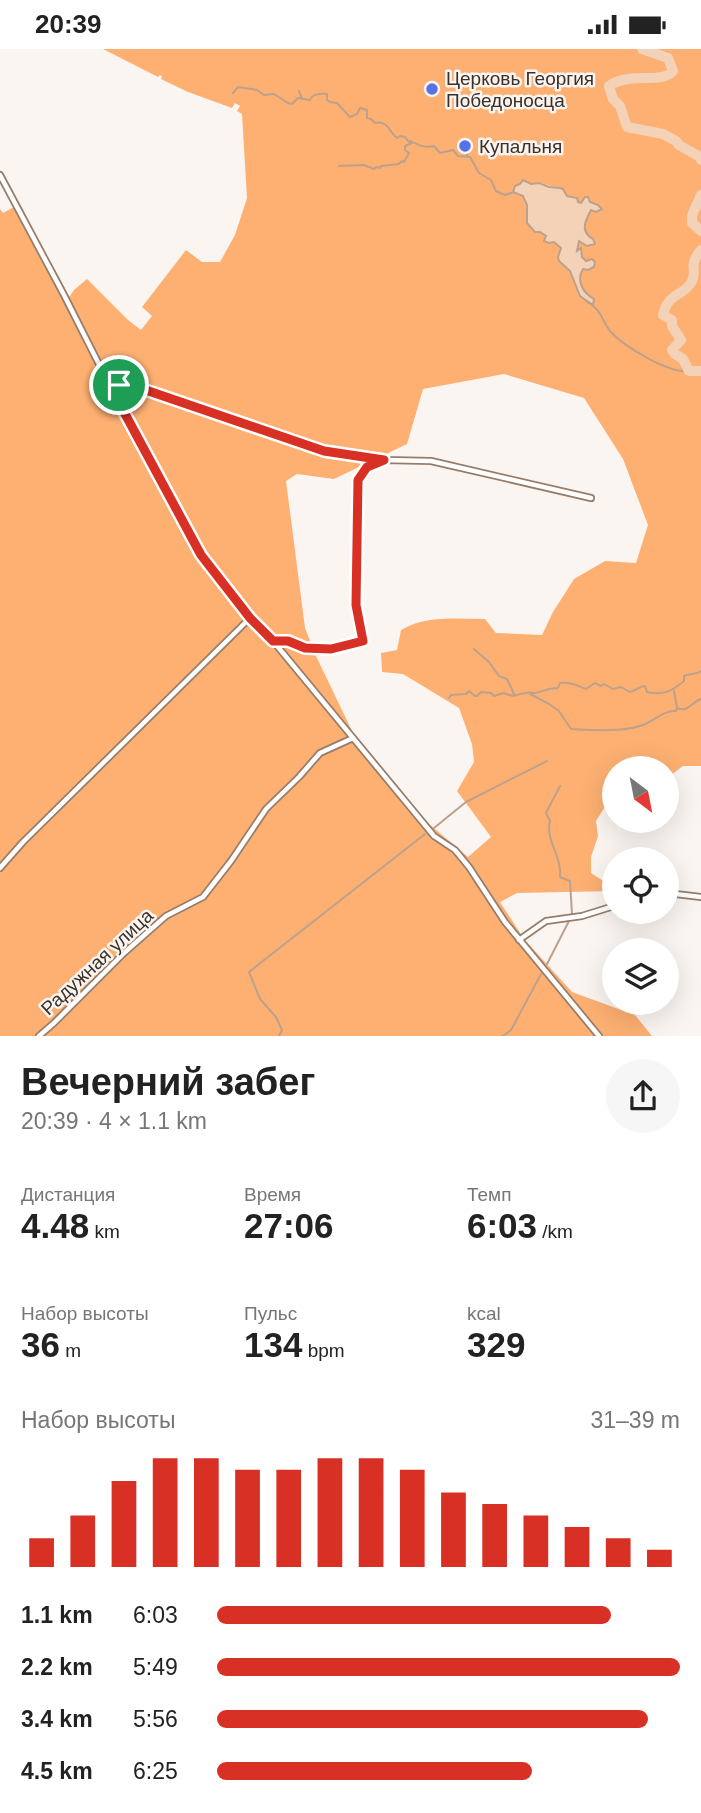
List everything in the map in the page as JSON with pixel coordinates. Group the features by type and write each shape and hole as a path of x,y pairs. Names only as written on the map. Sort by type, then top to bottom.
{"street":[{"path":"0,175 201,555 250,618 273,641 434,836 455,850 505,922 599,1036"},
{"path":"110,386 131,385 324,451 384,460 432,461 591,498"},
{"path":"273,641 288,641 305,648 331,649 363,641 356,605 358,480 367,467 384,460"},
{"path":"0,868 23,842 250,618"},
{"name":"Радужная улица","path":"38,1036 166,916 203,897 267,809 320,753 353,738"},
{"path":"679,894 701,897"},
{"path":"519,940 545,921 582,916 602,910"}],"shaded area":[{"path":"103,49 701,49 701,766 683,766 679,769 679,756 602,756 602,811 596,821 598,836 591,857 591,873 602,880 602,891 517,893 500,902 524,939 572,992 602,1003 602,1015 635,1015 652,1036 0,1036 0,209 3,213 14,207 65,303 74,290 87,279 141,330 152,316 142,307 186,250 202,262 220,262 235,235 247,198 242,114 237,111 240,106 235,103 232,108 188,92 161,79 160,75 158,77","holes":["532,184 558,187 577,202 581,203 585,197 598,205 586,219 587,246 579,241 577,251 586,262 581,284 593,305 582,296 564,266 558,244 544,240 546,236 526,219 525,202 515,186","504,374 584,398 623,459 648,525 636,563 605,561 574,579 542,635 496,633 485,619 431,620 401,630 397,650 381,653 382,672 403,674 459,708 472,744 474,762 457,791 491,837 468,857 429,824 353,733 305,628 286,481 297,474 334,479 407,444 423,389"]},
{"path":"523,180 531,184 561,188 567,196 577,198 581,203 588,197 590,202 602,209 596,212 591,210 585,223 586,232 595,244 587,246 579,241 577,251 581,248 582,257 586,261 592,259 595,262 594,267 583,269 580,278 584,290 594,299 593,305 580,296 570,271 559,261 561,248 554,242 544,241 546,236 535,232 527,223 527,205 523,196 513,192 515,186"}],"waterway":[{"path":"642,49 668,58 673,71 661,77 626,79 609,86 627,127 663,134 701,160"},
{"path":"233,93 238,87 257,90 264,95 274,94 292,104 298,98 310,100 317,94 327,94 327,100 337,103 350,117 357,114 360,108 367,110 367,118 375,123 383,123 397,138 405,137 409,142 434,146 440,153 453,150 458,156 470,157 479,173 491,180 496,191 505,195 514,192"},
{"path":"299,91 302,99"},
{"path":"339,166 364,165 374,169 399,164 404,162 409,153 405,146 412,143"},
{"path":"467,155 468,143"},
{"path":"701,195 692,215 692,223 701,231"},
{"path":"701,250 695,260 692,281 669,302 663,315 672,320 672,326 681,340 672,350 683,359 689,371 701,371"},
{"path":"586,301 599,312 610,331 626,344 659,364 689,371"},
{"path":"474,649 489,662 499,676 507,679 514,694"},
{"path":"449,698 451,695 466,694 469,691 475,696 481,692 494,696 504,693 513,696 536,693 558,688 560,683 586,689 595,683 601,686 604,684 613,689 621,687 630,692 645,686 647,692 658,693 676,687 684,681 684,676 701,671"},
{"path":"674,691 677,708 687,708 701,699"},
{"path":"530,694 559,711 571,729 632,728 676,711 677,708"},
{"path":"434,828 466,802 547,761"},
{"path":"560,786 546,813 559,862 560,877 570,881 572,914"},
{"path":"279,1036 282,1030 276,1017 260,999 249,972 425,834"},
{"path":"547,964 570,919"},
{"path":"503,1036 511,1030 541,974"}],"place":[{"name":"Церковь Георгия Победоносца","path":"432,89"},
{"name":"Купальня","path":"465,146"}],"route":[{"path":"119,385 131,385 324,451 384,460 367,467 358,480 356,605 363,641 331,649 305,648 288,641 273,641 250,618 201,555 110,386 119,385"}]}
